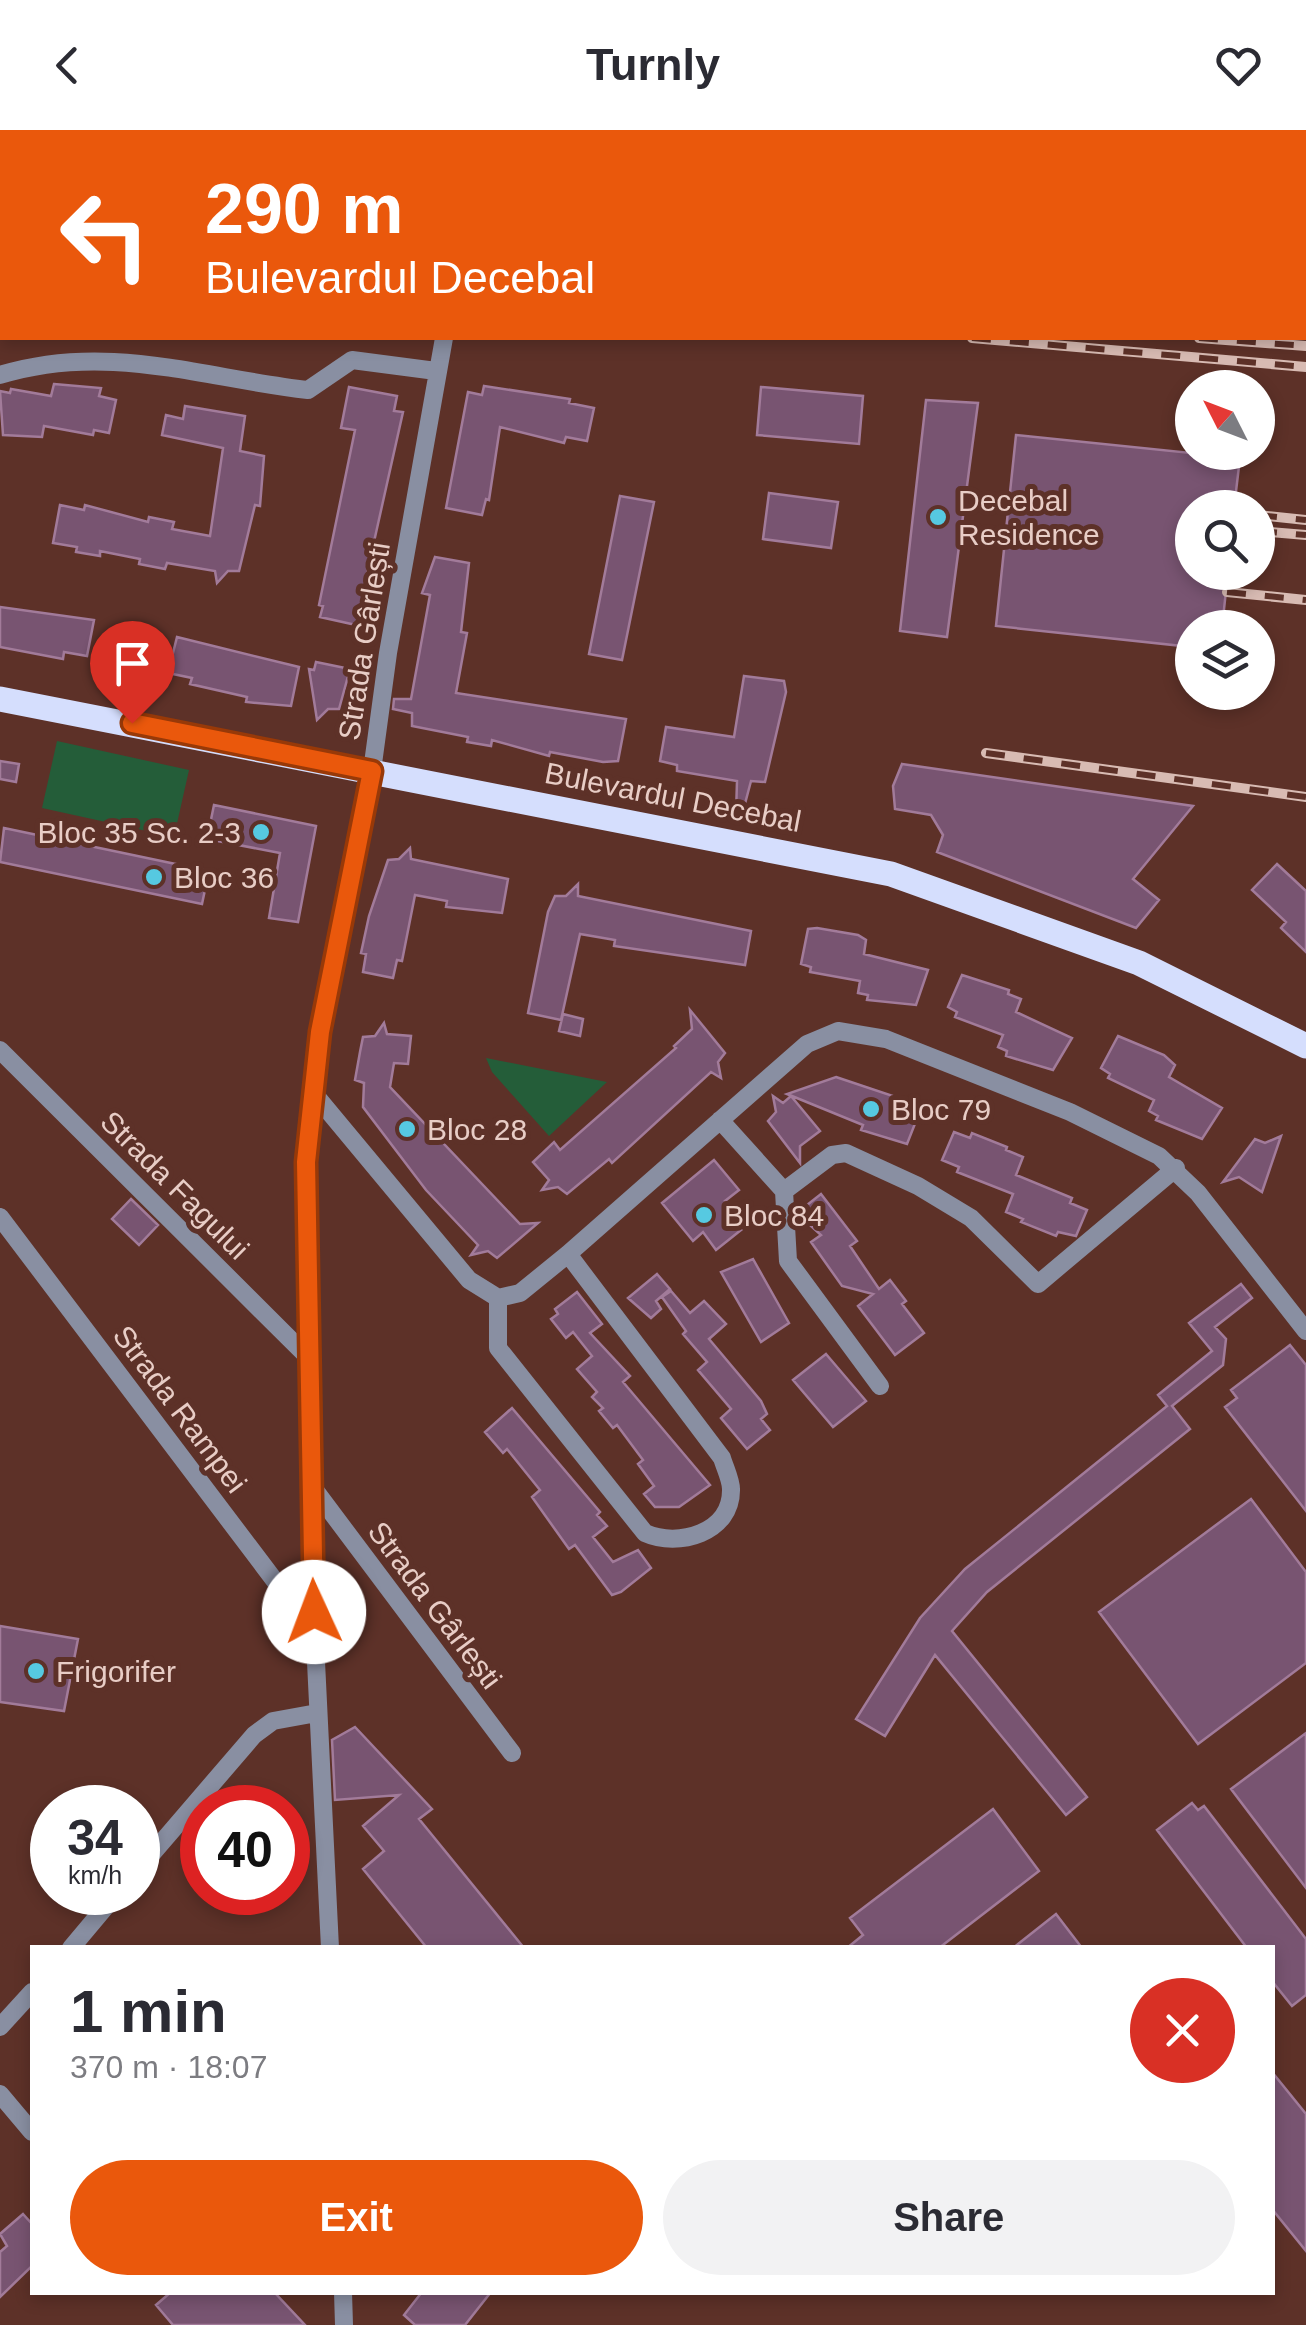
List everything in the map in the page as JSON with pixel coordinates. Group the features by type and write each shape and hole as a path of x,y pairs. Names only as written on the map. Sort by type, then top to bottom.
{"main road":[{"name":"Bulevardul Decebal","path":"0,699 890,874 1139,963 1306,1046"}],"street":[{"name":"Strada Gârlești","path":"330,1945 315,1635 306,1162 311,1090 372,771 444,340"},
{"path":"0,375 94,360 172,364 308,390 352,360 436,371"},
{"path":"311,1090 470,1280 498,1298 520,1293 568,1254 806,1044 823,1034 853,1031 886,1039 1070,1112 1122,1135 1176,1168 1306,1330"},
{"name":"Strada Fagului","path":"0,1050 310,1359"},
{"path":"720,1120 784,1191 788,1261 880,1386"},
{"path":"784,1191 832,1155 846,1153 918,1186 971,1218 1038,1284 1176,1168"},
{"name":"Strada Rampei","path":"0,1217 315,1635"},
{"path":"498,1298 498,1348 505,1360 646,1533 660,1540 686,1541 708,1530 728,1508 731,1488 722,1458 568,1254"},
{"name":"Strada Gârlești","path":"314,1489 512,1753"},
{"path":"160,1844 254,1735 273,1721 318,1714"},
{"path":"74,1945 99,1915"},
{"path":"0,2027 30,1994"},
{"path":"0,2094 30,2130"},
{"path":"342,2295 344,2325"}],"green space":[{"path":"57,741 189,770 174,837 42,808"},
{"path":"486,1058 607,1082 549,1136 492,1072"}],"building":[{"path":"54,384 101,388 99,396 116,400 109,433 94,430 93,435 44,426 42,437 3,435 0,391 10,393 11,389 51,396"},
{"path":"484,386 570,399 569,403 594,408 587,441 566,437 564,443 500,427 489,500 486,499 482,515 446,508 468,392 482,395"},
{"path":"349,387 397,396 394,411 403,412 365,582 369,583 356,625 320,617 323,606 319,605 355,430 341,428"},
{"path":"761,387 863,396 859,444 757,435"},
{"name":"Decebal Residence","path":"926,400 978,403 947,637 900,631"},
{"path":"185,406 245,416 240,451 264,456 260,506 255,505 239,571 228,571 217,583 215,571 167,563 165,569 139,564 140,559 100,551 100,556 76,552 77,547 53,543 60,505 84,510 85,505 148,522 149,517 174,522 172,529 210,536 223,448 162,435 166,415 183,419"},
{"path":"1016,435 1175,451 1175,470 1239,470 1236,490 1175,490 1175,590 1226,590 1224,610 1175,610 1175,645 996,626"},
{"path":"769,493 838,502 831,548 763,539"},
{"path":"620,496 654,502 622,660 589,654"},
{"path":"435,557 469,563 461,632 467,633 456,693 626,719 618,761 550,752 549,756 492,740 491,746 467,742 468,737 412,726 412,713 393,709 394,699 411,699 430,595 422,593"},
{"path":"0,607 94,620 87,656 64,652 63,659 0,647"},
{"path":"177,637 299,667 291,706 246,702 247,697 190,684 192,678 168,673"},
{"path":"316,662 350,669 339,709 328,709 317,720 309,669 314,670"},
{"path":"744,676 784,681 786,692 765,782 751,781 742,815 736,814 737,781 677,771 677,765 660,761 666,727 734,737"},
{"path":"0,761 19,764 16,782 0,779"},
{"path":"902,764 1193,806 1133,879 1159,900 1136,928 937,852 943,835 931,815 895,809 893,786"},
{"name":"Bloc 35 Sc. 2-3","path":"214,805 316,826 298,922 269,918 280,853 207,839"},
{"path":"4,828 209,871 202,904 0,862"},
{"path":"410,848 411,859 508,879 502,913 446,907 447,901 415,895 402,961 397,960 393,978 363,972 366,954 361,953 369,916 388,860 399,859"},
{"path":"1277,864 1306,891 1306,952 1281,928 1286,922 1252,890"},
{"path":"578,884 578,896 751,931 745,965 614,946 615,940 580,934 561,1020 528,1013 548,912 555,896 566,896"},
{"path":"808,929 858,935 866,940 864,954 928,970 916,1005 867,1000 868,995 858,993 860,981 810,972 811,967 801,964"},
{"path":"962,975 1009,990 1008,994 1021,999 1016,1012 1072,1038 1053,1070 1006,1056 1007,1051 998,1047 1003,1035 955,1017 957,1012 948,1007"},
{"path":"690,1010 725,1053 718,1062 721,1078 711,1072 612,1163 609,1159 567,1194 558,1187 542,1190 549,1180 533,1162 554,1142 560,1150 676,1048 692,1029"},
{"path":"563,1014 583,1019 580,1036 559,1031"},
{"path":"384,1023 387,1034 411,1036 408,1064 394,1063 390,1087 520,1224 538,1223 497,1258 488,1251 471,1255 478,1245 426,1190 363,1107 364,1083 355,1080 363,1037 375,1036"},
{"path":"1118,1036 1164,1055 1175,1065 1169,1077 1222,1108 1202,1139 1156,1120 1158,1116 1149,1111 1154,1100 1108,1078 1110,1074 1101,1068"},
{"name":"Bloc 79","path":"836,1077 899,1098 897,1109 904,1111 906,1105 920,1111 907,1144 861,1130 863,1125 787,1094"},
{"path":"773,1096 783,1103 791,1096 820,1131 800,1146 800,1163 768,1121 776,1112"},
{"path":"954,1132 970,1138 972,1133 1007,1147 1006,1150 1023,1157 1016,1175 1072,1198 1070,1203 1087,1210 1076,1236 1058,1232 1056,1236 1021,1222 1023,1219 1006,1212 1013,1194 957,1172 959,1167 942,1160"},
{"path":"1281,1136 1262,1192 1239,1177 1223,1182 1255,1139 1265,1143"},
{"name":"Bloc 84","path":"714,1160 739,1190 725,1201 746,1226 716,1250 703,1232 693,1241 662,1203"},
{"path":"821,1194 857,1241 850,1246 879,1289 890,1280 924,1333 895,1355 858,1306 873,1294 842,1286 811,1242 821,1235 810,1225 807,1205"},
{"path":"131,1199 158,1225 139,1245 112,1219"},
{"path":"753,1259 789,1323 761,1342 721,1272"},
{"path":"657,1274 670,1289 656,1301 661,1309 651,1318 628,1298"},
{"path":"1241,1284 1252,1298 1215,1327 1226,1339 1223,1365 1172,1406 1190,1429 987,1592 952,1631 1087,1797 1066,1815 935,1655 885,1736 856,1719 920,1618 965,1569 1167,1406 1158,1395 1212,1351 1189,1323"},
{"path":"671,1291 690,1313 704,1301 726,1324 709,1339 761,1401 767,1414 761,1419 770,1430 747,1449 721,1418 731,1409 698,1370 707,1362 683,1334 686,1331 662,1297"},
{"path":"577,1292 602,1324 590,1333 630,1376 623,1382 710,1485 679,1507 655,1507 644,1494 654,1486 638,1464 643,1460 617,1425 613,1428 599,1411 603,1408 592,1397 597,1392 577,1369 592,1356 573,1332 566,1338 551,1319 558,1314 555,1309"},
{"path":"1290,1345 1306,1365 1306,1511 1225,1407 1237,1398 1231,1390"},
{"path":"826,1354 866,1401 833,1427 793,1380"},
{"path":"512,1408 600,1512 597,1515 607,1526 593,1537 613,1562 638,1550 651,1568 621,1592 612,1595 575,1545 569,1549 532,1497 540,1490 507,1449 503,1453 485,1432"},
{"path":"1251,1499 1306,1572 1306,1663 1198,1744 1099,1612"},
{"name":"Frigorifer","path":"0,1626 78,1639 64,1711 0,1702"},
{"path":"355,1727 432,1809 419,1819 522,1945 425,1945 363,1869 384,1851 363,1826 399,1795 335,1800 332,1740"},
{"path":"1306,1733 1306,1888 1231,1789"},
{"path":"1192,1803 1198,1810 1204,1806 1306,1939 1306,1995 1292,2006 1275,1985 1275,1945 1245,1945 1157,1830"},
{"path":"993,1809 1039,1871 943,1945 851,1945 863,1935 850,1918"},
{"path":"1056,1914 1080,1945 1017,1945"},
{"path":"1275,2076 1306,2114 1306,2251 1275,2213"},
{"path":"23,2214 30,2222 30,2268 0,2297 0,2252 7,2246 0,2234"},
{"path":"168,2295 277,2295 305,2325 173,2325 156,2305"},
{"path":"420,2295 489,2295 465,2325 415,2325 404,2315"}],"railway":[{"path":"995,340 1306,367"},
{"path":"1226,340 1306,346"},
{"path":"1275,517 1306,520"},
{"path":"1275,532 1306,535"},
{"path":"1227,592 1306,600"},
{"path":"986,753 1306,797"}],"place":[{"name":"Decebal Residence","path":"938,517"},
{"name":"Bloc 35 Sc. 2-3","path":"261,832"},
{"name":"Bloc 36","path":"154,877"},
{"name":"Bloc 79","path":"871,1109"},
{"name":"Bloc 28","path":"407,1129"},
{"name":"Bloc 84","path":"704,1215"},
{"name":"Frigorifer","path":"36,1671"}],"route":[{"path":"132,723 372,771 311,1090 306,1162 314,1612"}]}
